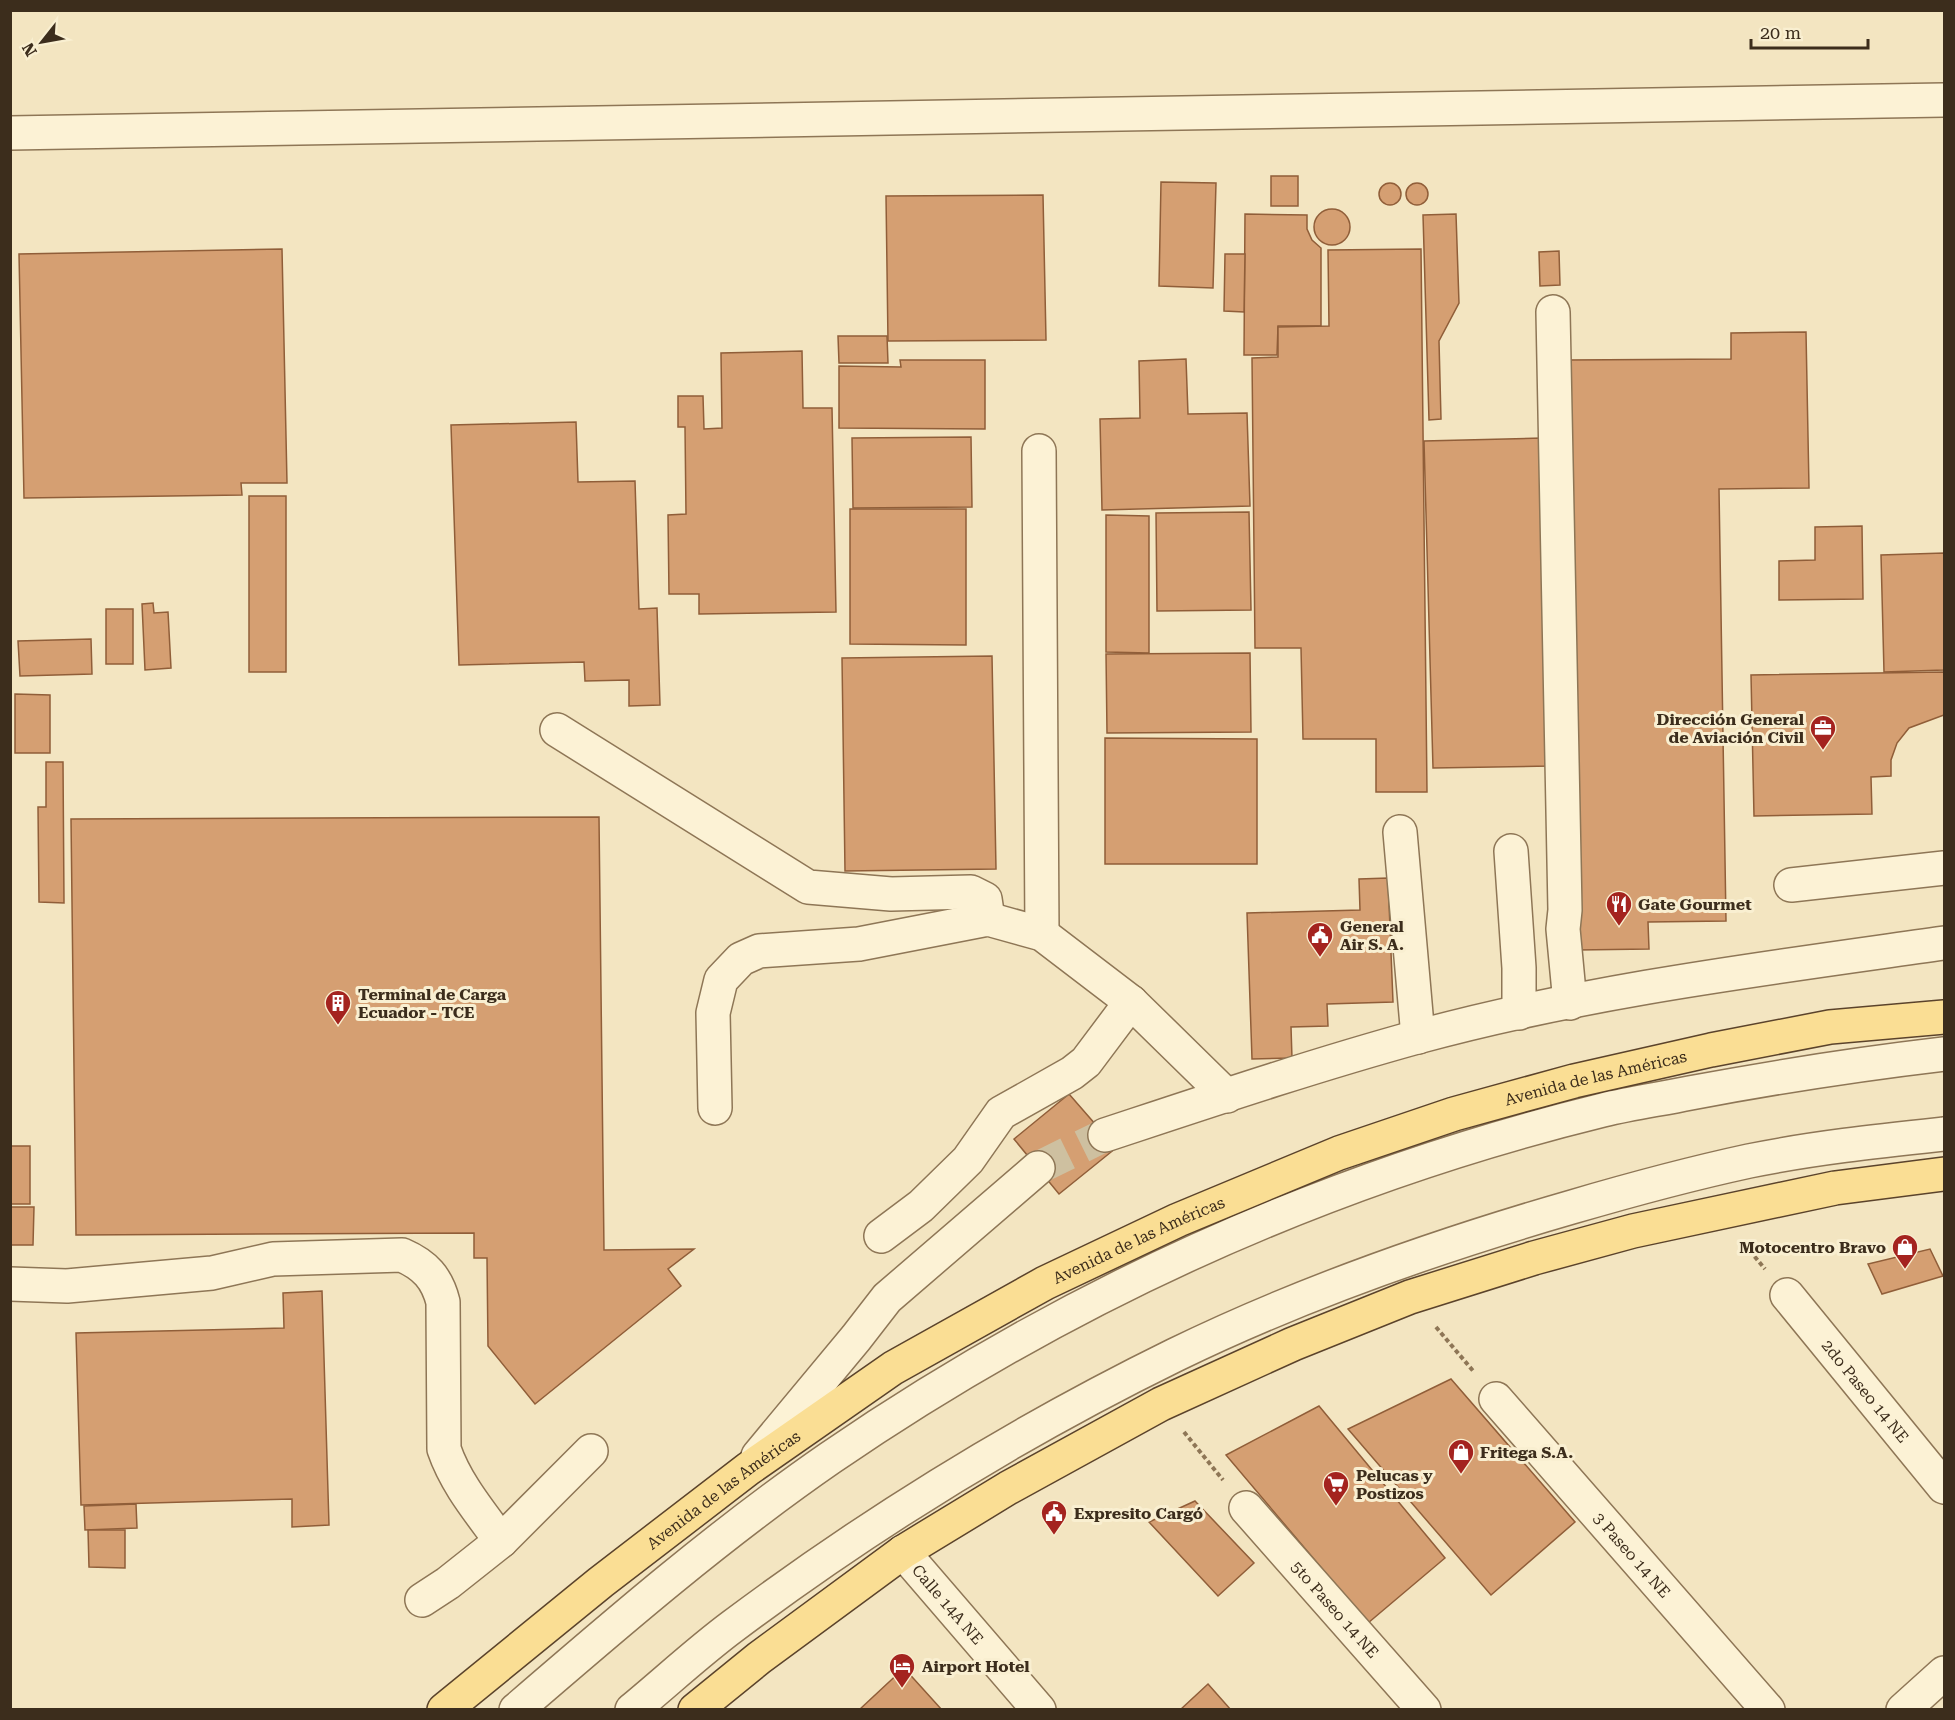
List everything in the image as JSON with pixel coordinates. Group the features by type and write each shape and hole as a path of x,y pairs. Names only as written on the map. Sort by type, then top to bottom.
{"main road":[{"name":"Avenida de las Américas","path":"444,1710 601,1582 748,1469 893,1368 1045,1283 1178,1220 1339,1153 1465,1111 1574,1081 1830,1027 1944,1017"},
{"path":"695,1710 759,1658 903,1552 1008,1488 1161,1404 1293,1344 1410,1297 1633,1230 1835,1188 1944,1174"}],"street":[{"path":"10,133 1944,100"},
{"path":"1553,312 1565,910 1563,929 1570,1003"},
{"path":"1039,452 1042,934"},
{"path":"557,730 808,887 891,894 971,892 985,899 988,919"},
{"path":"1400,832 1418,1037"},
{"path":"1511,851 1519,968 1519,1013"},
{"path":"1791,885 1944,868"},
{"path":"715,1108 713,1013 721,980 741,959 759,951 859,944 988,919 1042,934 1131,1002 1227,1096"},
{"path":"1105,1135 1418,1037 1519,1013 1691,979 1944,943"},
{"path":"881,1236 921,1206 968,1160 1001,1113 1072,1073 1086,1062 1131,1002"},
{"name":"Avenida de las Américas","path":"516,1710 622,1617 720,1540 828,1460 910,1405 1018,1340 1183,1255 1293,1208 1386,1174 1487,1142 1605,1110 1791,1074 1944,1054"},
{"path":"632,1710 730,1628 912,1501 1078,1405 1178,1353 1289,1304 1402,1260 1628,1190 1751,1161 1944,1134"},
{"path":"748,1469 886,1298 1038,1168"},
{"path":"10,1284 67,1286 213,1273 273,1259 402,1255 414,1260 432,1275 443,1302 444,1449 449,1464 462,1487 501,1541"},
{"name":"2do Paseo 14 NE","path":"1787,1294 1944,1487"},
{"name":"3 Paseo 14 NE","path":"1496,1399 1768,1710"},
{"path":"422,1600 448,1583 501,1541 591,1451"},
{"name":"5to Paseo 14 NE","path":"1246,1508 1424,1710"},
{"name":"Calle 14A NE","path":"903,1552 1039,1710"},
{"path":"1902,1710 1942,1680"}],"path":[{"path":"1717,1212 1787,1294"},
{"path":"1410,1297 1496,1399"},
{"path":"1161,1404 1246,1508"}],"building":[{"path":"1271,176 1298,176 1298,206 1271,206"},
{"path":"1161,182 1216,183 1213,288 1159,286"},
{"path":"1390,183 1398,186 1401,194 1398,202 1390,205 1382,202 1379,194 1382,186"},
{"path":"1417,183 1425,186 1428,194 1425,202 1417,205 1409,202 1406,194 1409,186"},
{"path":"1043,195 1046,340 888,341 886,196"},
{"path":"1332,209 1345,214 1350,227 1345,240 1332,245 1319,240 1314,227 1319,214"},
{"path":"1245,214 1307,215 1307,229 1312,240 1321,248 1321,326 1278,326 1277,355 1244,355"},
{"path":"1456,214 1459,303 1439,341 1441,419 1429,420 1423,215"},
{"path":"282,249 287,483 241,483 242,495 24,498 19,254"},
{"path":"1421,249 1427,792 1376,792 1376,739 1303,739 1301,648 1255,648 1252,358 1278,357 1278,327 1329,326 1328,250"},
{"path":"1559,251 1560,285 1540,286 1539,252"},
{"path":"1225,254 1245,254 1244,312 1224,311"},
{"path":"1806,332 1809,488 1719,489 1726,921 1648,922 1649,949 1577,950 1567,360 1731,359 1731,333"},
{"path":"838,336 887,336 888,363 839,363"},
{"path":"802,351 803,408 832,408 836,612 699,614 699,594 669,594 668,515 686,514 685,427 678,427 678,396 703,396 704,429 722,428 721,353"},
{"path":"1186,359 1188,414 1247,413 1250,506 1102,510 1100,419 1140,418 1139,361"},
{"path":"900,360 985,360 985,429 839,428 839,366 901,367"},
{"path":"576,422 578,482 635,481 639,609 657,608 660,705 629,706 629,680 585,681 584,662 459,665 451,425"},
{"path":"971,437 972,507 853,508 852,438"},
{"path":"1542,438 1550,766 1433,768 1424,441"},
{"path":"249,496 286,496 286,672 249,672"},
{"path":"850,509 966,509 966,645 850,644"},
{"path":"1249,512 1251,610 1157,611 1156,513"},
{"path":"1106,515 1149,516 1149,653 1106,652"},
{"path":"1862,526 1863,599 1779,600 1779,561 1815,560 1815,527"},
{"path":"1944,553 1944,670 1884,672 1881,555"},
{"path":"153,603 154,613 168,612 171,668 145,670 142,604"},
{"path":"106,609 133,609 133,664 106,664"},
{"path":"91,639 92,674 20,676 18,641"},
{"path":"1250,653 1251,732 1107,733 1106,654"},
{"path":"992,656 996,869 845,871 842,658"},
{"name":"Dirección General de Aviación Civil","path":"1944,672 1944,715 1909,728 1897,743 1891,760 1891,776 1871,777 1872,814 1754,816 1751,675"},
{"path":"15,694 50,695 50,753 15,753"},
{"path":"1105,738 1257,739 1257,864 1105,864"},
{"path":"46,762 63,762 64,903 39,902 38,807 46,807"},
{"name":"Terminal de Carga Ecuador - TCE","path":"599,817 604,1250 694,1249 668,1269 681,1286 535,1404 488,1346 487,1258 474,1258 474,1233 76,1235 71,819"},
{"name":"General Air S. A.","path":"1388,878 1393,1002 1327,1004 1328,1026 1291,1027 1292,1058 1252,1059 1247,913 1360,910 1359,879"},
{"path":"1069,1094 1116,1148 1059,1194 1014,1139"},
{"path":"10,1146 30,1146 30,1204 10,1204"},
{"path":"10,1207 34,1207 33,1245 10,1245"},
{"name":"Motocentro Bravo","path":"1930,1249 1943,1276 1882,1294 1868,1264"},
{"path":"322,1291 329,1525 292,1527 292,1499 81,1505 76,1333 284,1328 283,1293"},
{"name":"Fritega S.A.","path":"1451,1379 1575,1522 1491,1595 1348,1429"},
{"name":"Pelucas y Postizos","path":"1319,1406 1445,1558 1368,1623 1226,1455"},
{"path":"1195,1501 1254,1563 1218,1596 1149,1522"},
{"path":"136,1504 137,1528 85,1530 84,1506"},
{"path":"88,1530 125,1530 125,1568 89,1567"},
{"name":"Airport Hotel","path":"904,1668 942,1710 859,1710"},
{"path":"1208,1684 1231,1710 1180,1710"}],"tunnel":[{"path":"1038,1168 1105,1135"}],"place":[{"name":"Dirección General de Aviación Civil","path":"1823,751"},
{"name":"Gate Gourmet","path":"1619,927"},
{"name":"General Air S. A.","path":"1320,958"},
{"name":"Terminal de Carga Ecuador - TCE","path":"338,1026"},
{"name":"Motocentro Bravo","path":"1905,1270"},
{"name":"Fritega S.A.","path":"1461,1475"},
{"name":"Pelucas y Postizos","path":"1336,1507"},
{"name":"Expresito Cargó","path":"1054,1536"},
{"name":"Airport Hotel","path":"902,1689"}]}
